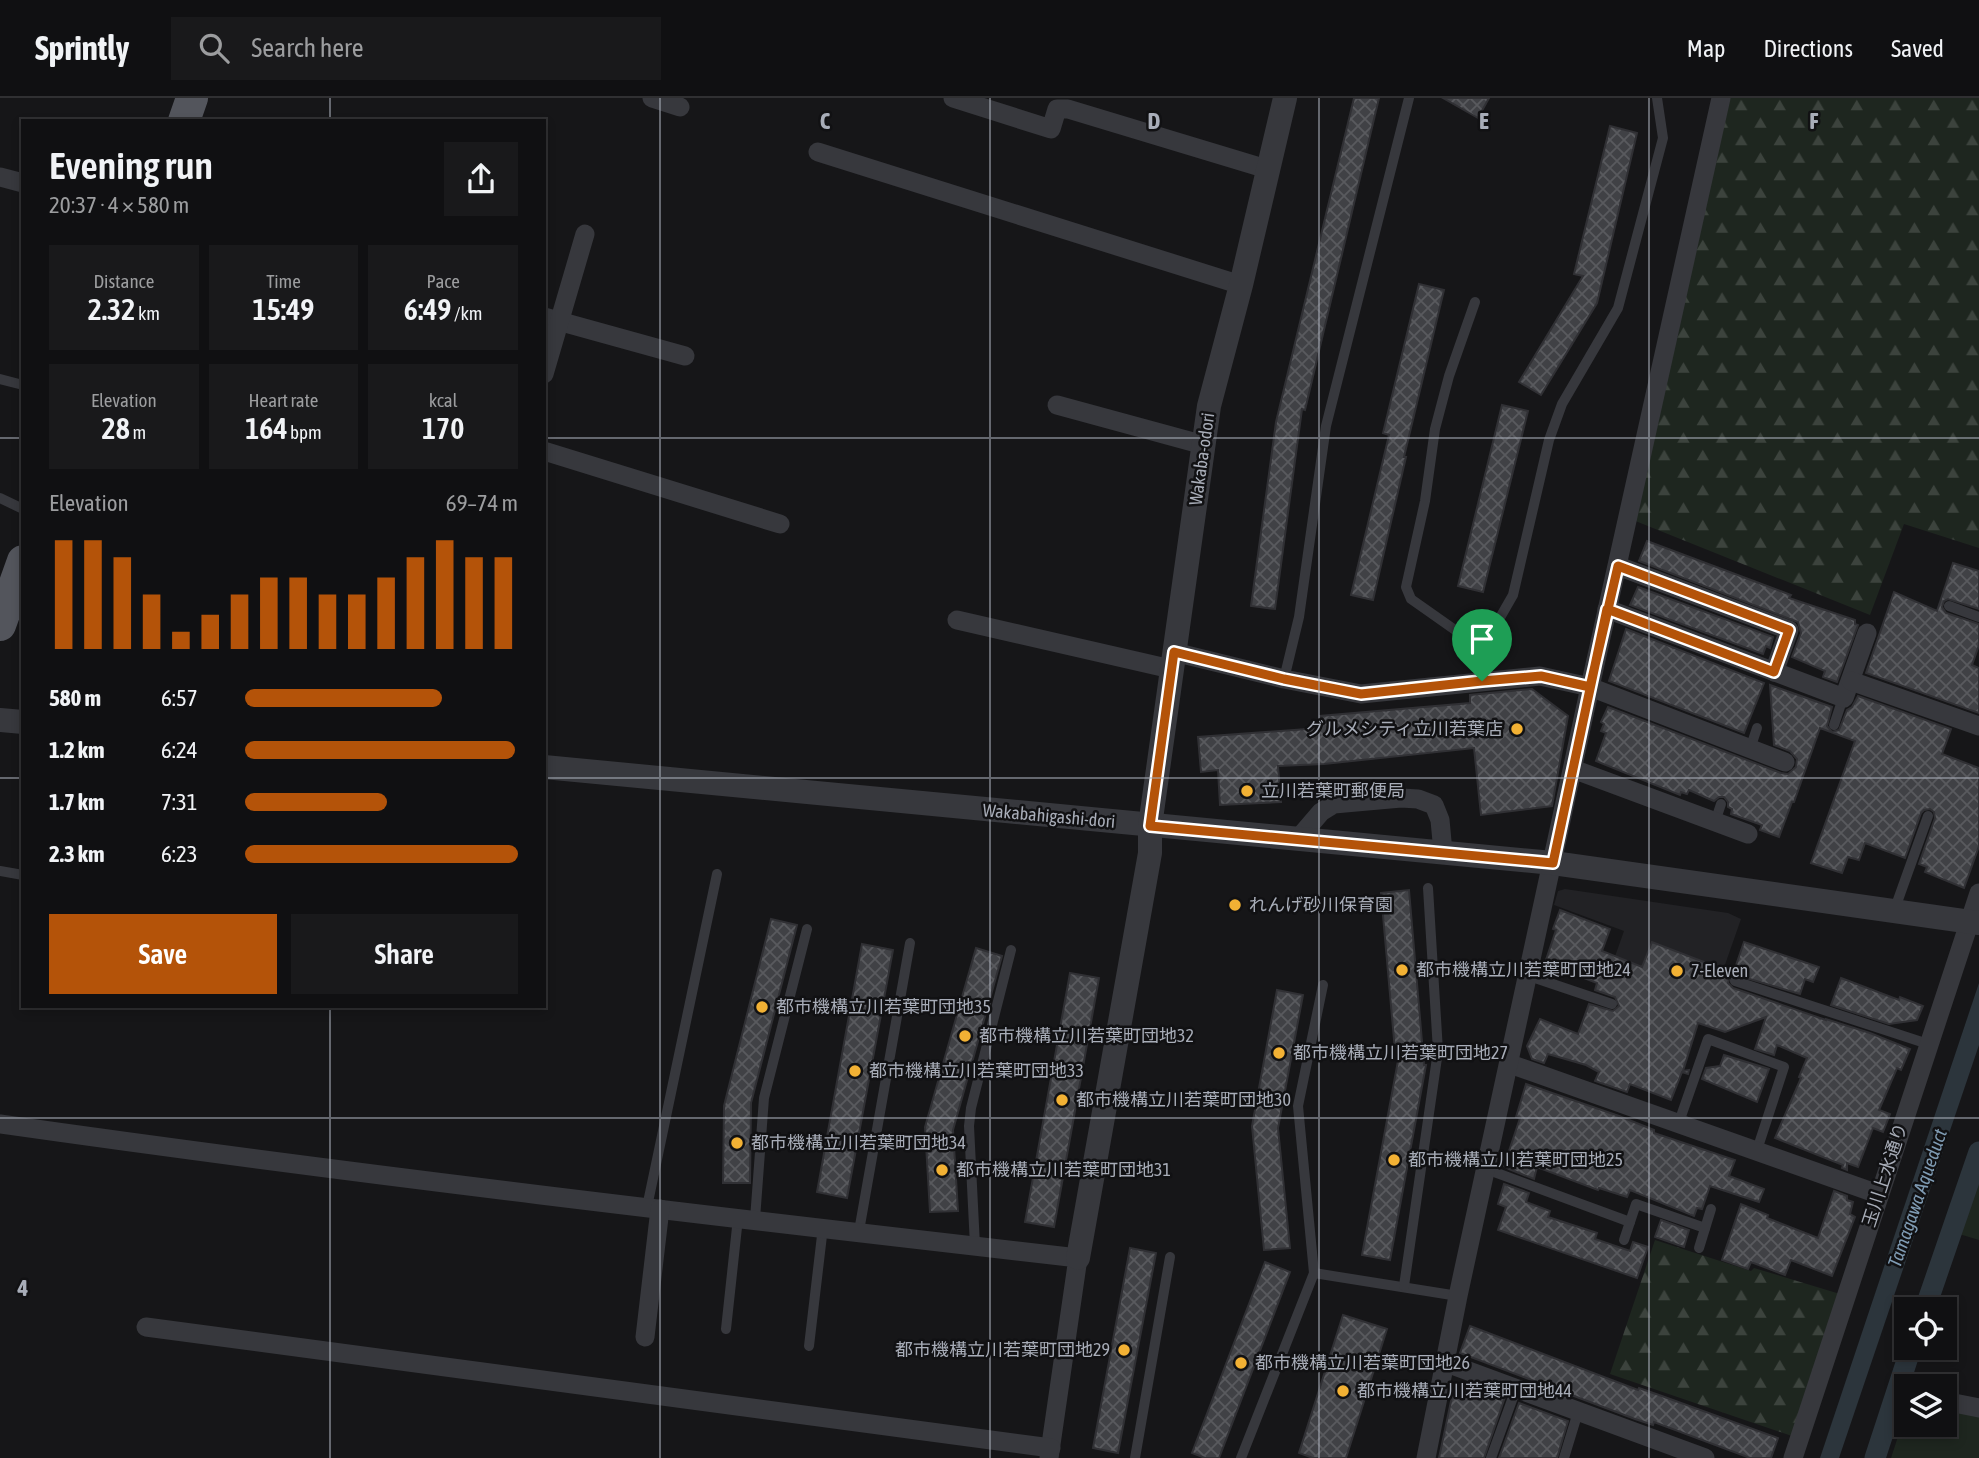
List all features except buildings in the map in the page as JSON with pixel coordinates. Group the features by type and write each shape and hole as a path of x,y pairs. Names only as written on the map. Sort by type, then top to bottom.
{"main road":[{"path":"185,119 192,98"},
{"path":"0,625 12,579"}],"street":[{"path":"652,98 680,107"},
{"path":"953,98 1051,129 1057,109 1070,104 1269,170"},
{"name":"Wakaba-odori","path":"1079,1258 1150,853 1150,826 1209,406 1285,98"},
{"path":"1426,1458 1458,1296 1590,687 1721,98"},
{"path":"818,152 1241,285"},
{"path":"0,177 21,182"},
{"path":"546,358 551,319 585,234"},
{"path":"551,319 685,356"},
{"path":"1057,405 1204,445"},
{"path":"546,452 780,524"},
{"path":"1618,566 1789,630 1774,672"},
{"path":"1607,609 1774,672 1979,726"},
{"path":"957,620 1361,694 1541,676 1590,687 1784,762"},
{"path":"1847,690 1867,633"},
{"path":"0,720 21,722"},
{"name":"Wakabahigashi-dori","path":"546,767 1553,863 1974,923"},
{"path":"1573,769 1718,813 1748,834"},
{"path":"1297,840 1321,812 1334,804 1418,799 1434,806 1440,820 1443,852"},
{"name":"玉川上水通り","path":"1793,1458 1928,1044 1974,923 1979,893"},
{"path":"1510,1064 1878,1194"},
{"path":"0,1124 621,1206 747,1218 1079,1258 1050,1453 146,1328"},
{"path":"645,1338 653,1208"},
{"path":"1444,1362 1704,1458"},
{"path":"1957,1404 1979,1408"}],"lane":[{"path":"1284,679 1299,617 1326,426 1409,98"},
{"path":"1482,681 1482,649 1513,594 1549,440 1562,404 1618,309 1663,138 1657,98"},
{"path":"1475,302 1449,376 1435,429 1425,500 1406,587 1411,599 1482,649"},
{"path":"0,379 21,384"},
{"path":"0,498 21,508"},
{"path":"1949,606 1979,617"},
{"path":"1834,724 1847,690"},
{"path":"1749,749 1757,728"},
{"path":"1894,911 1928,816"},
{"path":"0,871 21,874"},
{"path":"653,1208 717,874"},
{"path":"1404,1286 1438,1051 1428,888"},
{"path":"726,1329 747,1218 764,1098 807,929"},
{"path":"859,1231 909,943"},
{"path":"975,1246 969,1126 971,1108 1011,950"},
{"path":"1529,976 1612,1004"},
{"path":"1735,981 1928,1044"},
{"path":"1241,1458 1314,1273 1298,1106 1323,985"},
{"path":"1679,1122 1708,1040 1771,1062 1784,1067 1757,1150"},
{"path":"1486,1169 1630,1222"},
{"path":"1624,1240 1636,1204 1705,1228"},
{"path":"1699,1248 1711,1209"},
{"path":"808,1346 823,1227"},
{"path":"1135,1458 1170,1257"},
{"path":"1314,1273 1458,1296"},
{"path":"1491,1458 1516,1389"},
{"path":"1564,1458 1578,1412"}],"shaded area":[{"path":"1565,889 1728,913 1741,919 1712,1002 1612,965 1624,931 1554,905 1558,891"}],"green space":[{"path":"1726,98 1979,98 1979,548 1904,524 1870,615 1633,520"},
{"path":"1979,1172 1979,1240 1959,1234"},
{"path":"1655,1240 1751,1271 1754,1268 1840,1294 1792,1436 1610,1374"},
{"path":"1957,1407 1979,1411 1979,1458 1891,1458 1898,1437 1957,1437"}],"water":[{"name":"Tamagawa Aqueduct","path":"1979,983 1979,1045 1839,1458 1820,1458"}],"waterway":[{"path":"1929,1297 1979,1152"},
{"path":"1875,1458 1907,1360"}],"place":[{"name":"グルメシティ立川若葉店","path":"1517,729"},
{"name":"立川若葉町郵便局","path":"1247,791"},
{"name":"れんげ砂川保育園","path":"1235,905"},
{"name":"都市機構立川若葉町団地24","path":"1402,970"},
{"name":"7-Eleven","path":"1677,971"},
{"name":"都市機構立川若葉町団地35","path":"762,1007"},
{"name":"都市機構立川若葉町団地32","path":"965,1036"},
{"name":"都市機構立川若葉町団地27","path":"1279,1053"},
{"name":"都市機構立川若葉町団地33","path":"855,1071"},
{"name":"都市機構立川若葉町団地30","path":"1062,1100"},
{"name":"都市機構立川若葉町団地34","path":"737,1143"},
{"name":"都市機構立川若葉町団地25","path":"1394,1160"},
{"name":"都市機構立川若葉町団地31","path":"942,1170"},
{"name":"都市機構立川若葉町団地29","path":"1124,1350"},
{"name":"都市機構立川若葉町団地26","path":"1241,1363"},
{"name":"都市機構立川若葉町団地44","path":"1343,1391"}],"route":[{"path":"1482,681 1361,694 1284,679 1174,652 1150,826 1553,863 1607,609 1774,672 1789,630 1618,566 1607,609 1590,687 1541,676 1482,681"}]}
